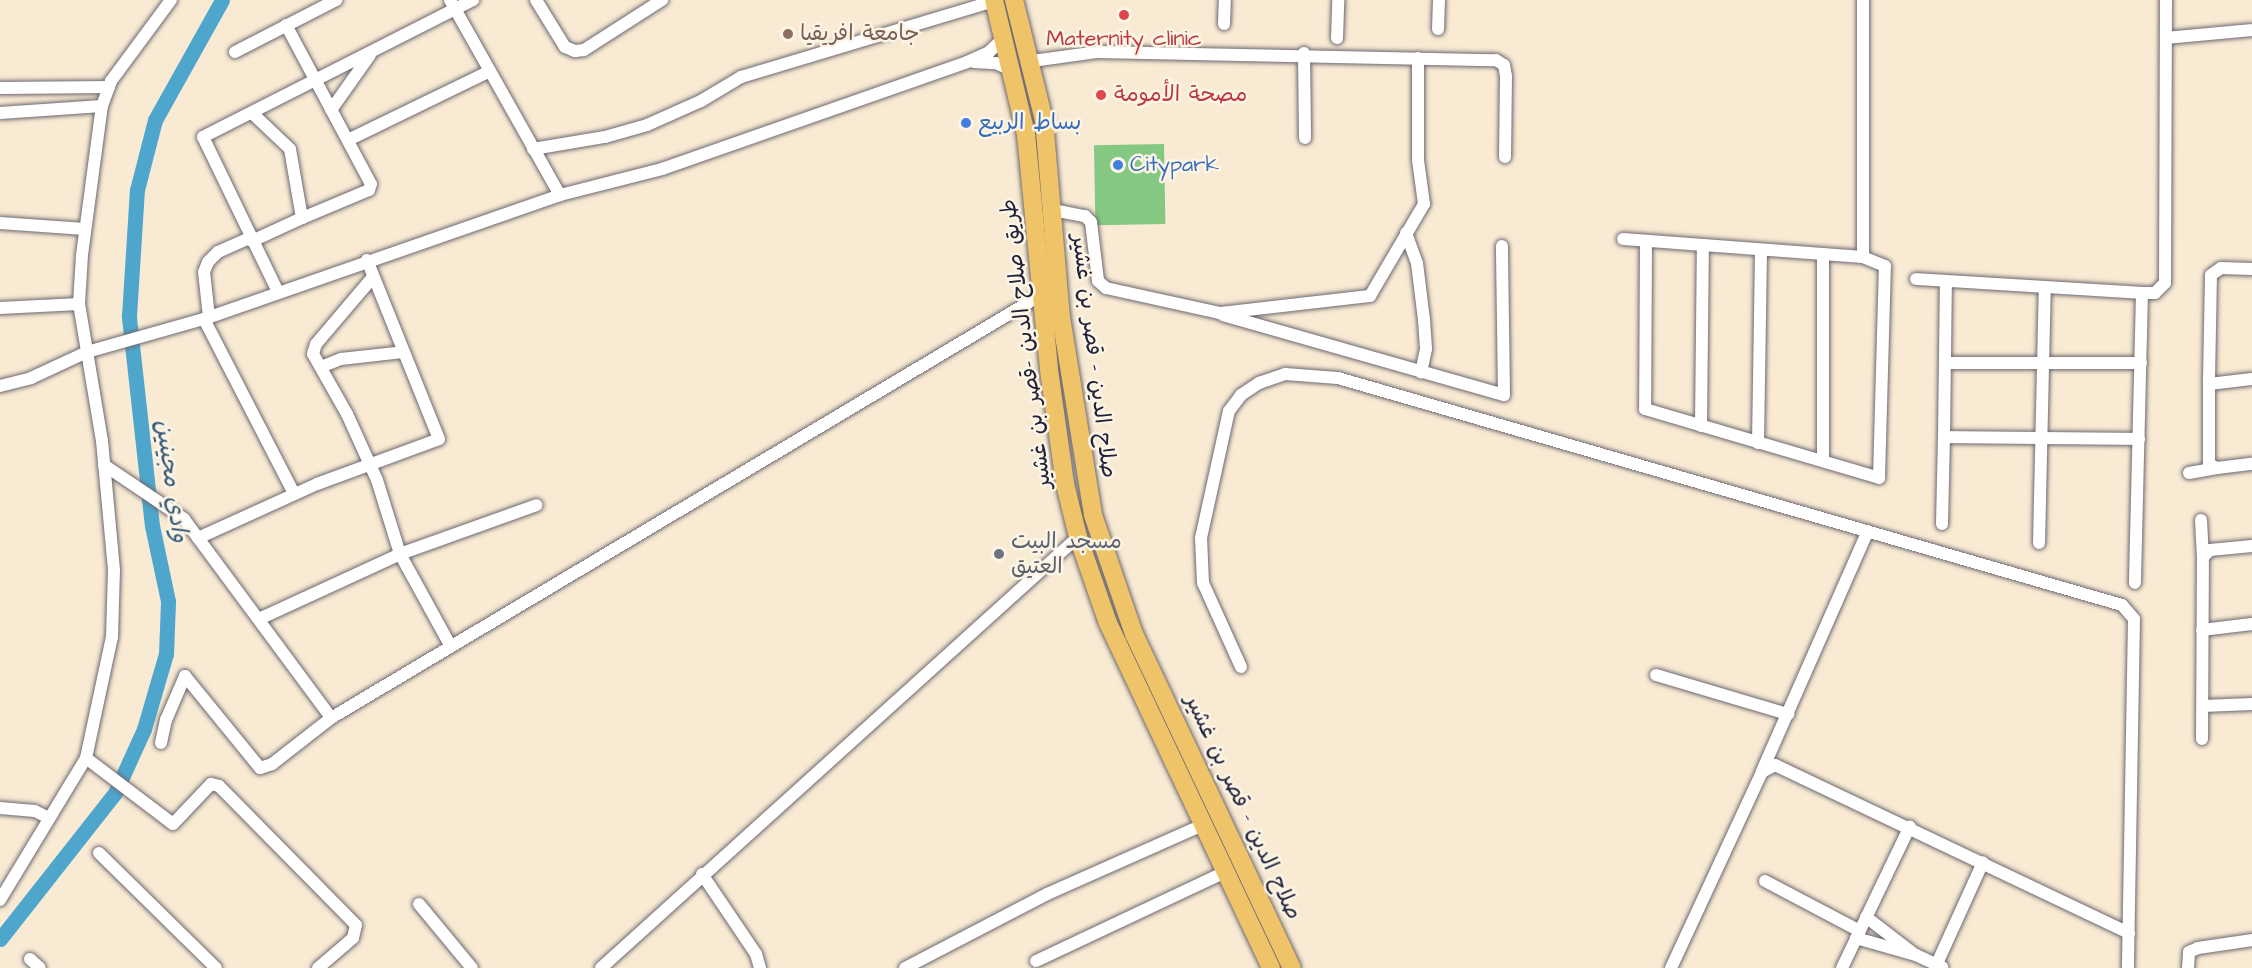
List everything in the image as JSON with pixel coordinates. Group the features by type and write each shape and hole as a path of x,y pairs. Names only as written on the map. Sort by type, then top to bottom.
{"highway":[{"name":"طريق صلاح الدين -قصر بن غشير","path":"994,0 1013,71 1030,166 1041,296 1060,452 1078,537 1108,623 1271,968"},
{"name":"صلاح الدين - قصر بن غشير","path":"1014,0 1032,61 1044,120 1071,398 1093,515 1134,634 1292,968"},
{"path":"1194,807 1213,798"}],"street":[{"path":"0,900 86,758 111,647 115,602 104,465 79,304 85,229 102,106 109,87 171,0"},
{"path":"235,52 336,0"},
{"path":"278,292 201,140 315,83 452,4 473,0"},
{"path":"536,0 565,47 575,51 584,50 657,1"},
{"path":"533,149 605,137 647,124 701,101 741,77 994,0"},
{"path":"1224,24 1225,0"},
{"path":"1337,38 1338,0"},
{"path":"1438,29 1439,0"},
{"path":"1863,0 1863,257"},
{"path":"1916,279 2142,293 2155,293 2165,283 2166,0"},
{"path":"452,4 488,72 560,195"},
{"path":"286,26 371,184 369,190 218,252 208,262 204,272 206,318 294,494"},
{"path":"2166,38 2252,30"},
{"path":"0,386 31,378 87,352 206,318 367,260 560,195 662,169 967,62 989,52 1005,37"},
{"path":"331,110 372,52"},
{"path":"1032,61 1087,52 1304,53 1496,60 1504,66 1505,157"},
{"path":"1304,53 1305,138"},
{"path":"1213,312 1370,296 1424,204 1418,160 1418,58"},
{"path":"967,62 996,63 1013,71"},
{"path":"348,141 488,72"},
{"path":"0,88 109,87"},
{"path":"0,113 102,106"},
{"path":"253,114 290,149 302,218"},
{"path":"1053,210 1085,216 1090,222 1100,285 1213,312 1498,394 1506,393 1502,246"},
{"path":"0,223 85,229"},
{"path":"1406,233 1417,263 1425,320 1426,349 1421,372"},
{"path":"1623,239 1863,257 1885,266 1879,478 1645,409 1646,241"},
{"path":"1701,426 1702,245"},
{"path":"1758,443 1761,249"},
{"path":"1823,254 1823,460"},
{"path":"198,538 294,494 436,442 441,436 367,260"},
{"path":"2217,468 2209,464 2211,275 2221,268 2252,269"},
{"path":"373,277 316,344 314,354 370,465 400,554 450,645"},
{"path":"1942,524 1946,281"},
{"path":"2039,543 2045,287"},
{"path":"2135,583 2142,293"},
{"path":"161,743 166,720 185,676 260,768 272,764 331,718 450,645 1041,296"},
{"path":"0,308 79,304"},
{"path":"321,367 341,359 404,351"},
{"path":"1945,363 2141,363"},
{"path":"1241,667 1203,583 1201,538 1229,411 1241,395 1275,376 1306,374 1338,378 2122,605 2133,616 2128,968"},
{"path":"2209,384 2252,380"},
{"path":"1944,437 2139,439"},
{"path":"2189,473 2252,464"},
{"path":"104,465 184,519 331,718"},
{"path":"259,619 400,554 537,505"},
{"path":"2201,520 2203,557 2202,739"},
{"path":"1671,968 1762,772 1868,531"},
{"path":"601,968 702,874 1078,537"},
{"path":"2203,557 2210,550 2252,546"},
{"path":"2202,630 2252,624"},
{"path":"1656,675 1788,714"},
{"path":"2203,706 2252,704"},
{"path":"86,758 173,825 211,784 219,786 356,925 353,938 318,968"},
{"path":"1762,772 1775,765 1785,766 2129,933"},
{"path":"0,808 35,811 49,818"},
{"path":"905,968 1047,894 1203,825"},
{"path":"1842,968 1910,826"},
{"path":"99,853 216,968"},
{"path":"1866,917 1916,955 1938,967 1983,862"},
{"path":"1036,961 1225,872"},
{"path":"702,874 756,954 760,968"},
{"path":"1765,880 1858,934 1916,955"},
{"path":"419,904 472,968"},
{"path":"2188,968 2189,952 2198,948 2252,940"},
{"path":"30,959 40,968"}],"green space":[{"path":"1164,144 1165,224 1095,225 1094,145"}],"waterway":[{"name":"وادي مجينين","path":"0,939 115,793 144,729 166,654 168,601 152,526 129,316 137,190 155,120 222,0"}],"place":[{"name":"Maternity clinic","path":"1124,15"},
{"name":"جامعة افريقيا","path":"788,34"},
{"name":"مصحة الأمومة","path":"1101,95"},
{"name":"بساط الربيع","path":"966,123"},
{"name":"Citypark","path":"1118,165"},
{"name":"مسجد البيت العتيق","path":"999,554"}]}
